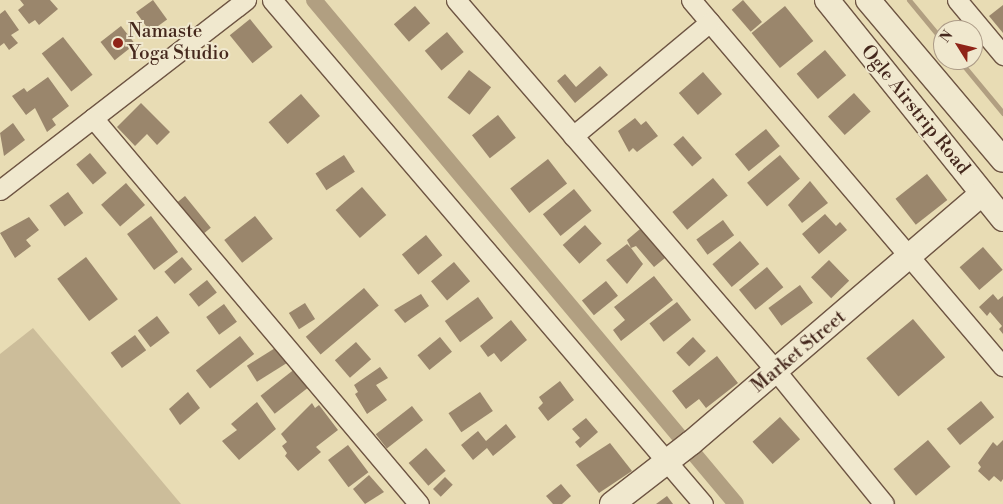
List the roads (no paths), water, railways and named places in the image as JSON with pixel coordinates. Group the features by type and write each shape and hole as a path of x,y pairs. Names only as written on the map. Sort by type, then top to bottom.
{"street":[{"path":"0,190 246,0"},
{"path":"272,0 678,453 703,504"},
{"path":"456,0 776,371 884,504"},
{"path":"692,0 913,257 1003,366"},
{"name":"Ogle Airstrip Road","path":"827,0 1003,219"},
{"name":"Ogle Airstrip Road","path":"868,0 1003,160"},
{"path":"965,3 1003,55"},
{"path":"573,136 710,22"},
{"path":"93,118 419,504"},
{"name":"Market Street","path":"612,504 678,453 913,257 982,194"}],"waterway":[{"path":"314,0 736,504"},
{"path":"909,0 933,29"},
{"path":"967,70 1003,113"}],"place":[{"name":"Namaste Yoga Studio","path":"118,43"}]}
